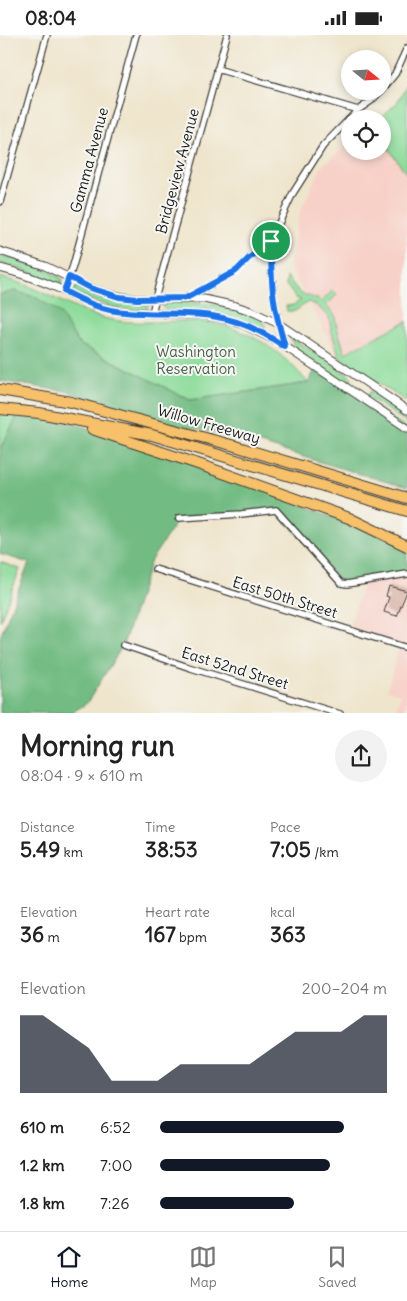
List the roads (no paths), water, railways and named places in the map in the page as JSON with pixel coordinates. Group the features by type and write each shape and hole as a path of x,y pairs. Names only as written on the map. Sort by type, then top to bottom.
{"highway":[{"name":"Willow Freeway","path":"0,390 71,401 234,446 407,497"},
{"name":"Willow Freeway","path":"0,409 39,413 152,435 407,511"},
{"path":"39,413 111,435 349,518 407,546"}],"street":[{"path":"0,202 47,35"},
{"name":"Gamma Avenue","path":"64,291 136,35"},
{"name":"Bridgeview Avenue","path":"152,314 227,35"},
{"path":"391,79 407,48"},
{"path":"218,69 358,110 372,100"},
{"path":"285,347 274,300 271,241 293,193 323,146 341,127"},
{"path":"186,298 236,271 271,241"},
{"path":"0,251 32,261 90,288 112,295 137,299 204,299 251,311 279,324 407,409"},
{"path":"0,268 33,278 104,309 152,314 191,314 222,318 244,325 268,336 407,428"},
{"path":"179,518 276,510 341,583 347,584 407,574"},
{"name":"East 50th Street","path":"155,569 407,648"},
{"name":"East 52nd Street","path":"124,645 188,667 340,713"}],"park label":[{"name":"Washington Reservation","path":"196,360"}]}
